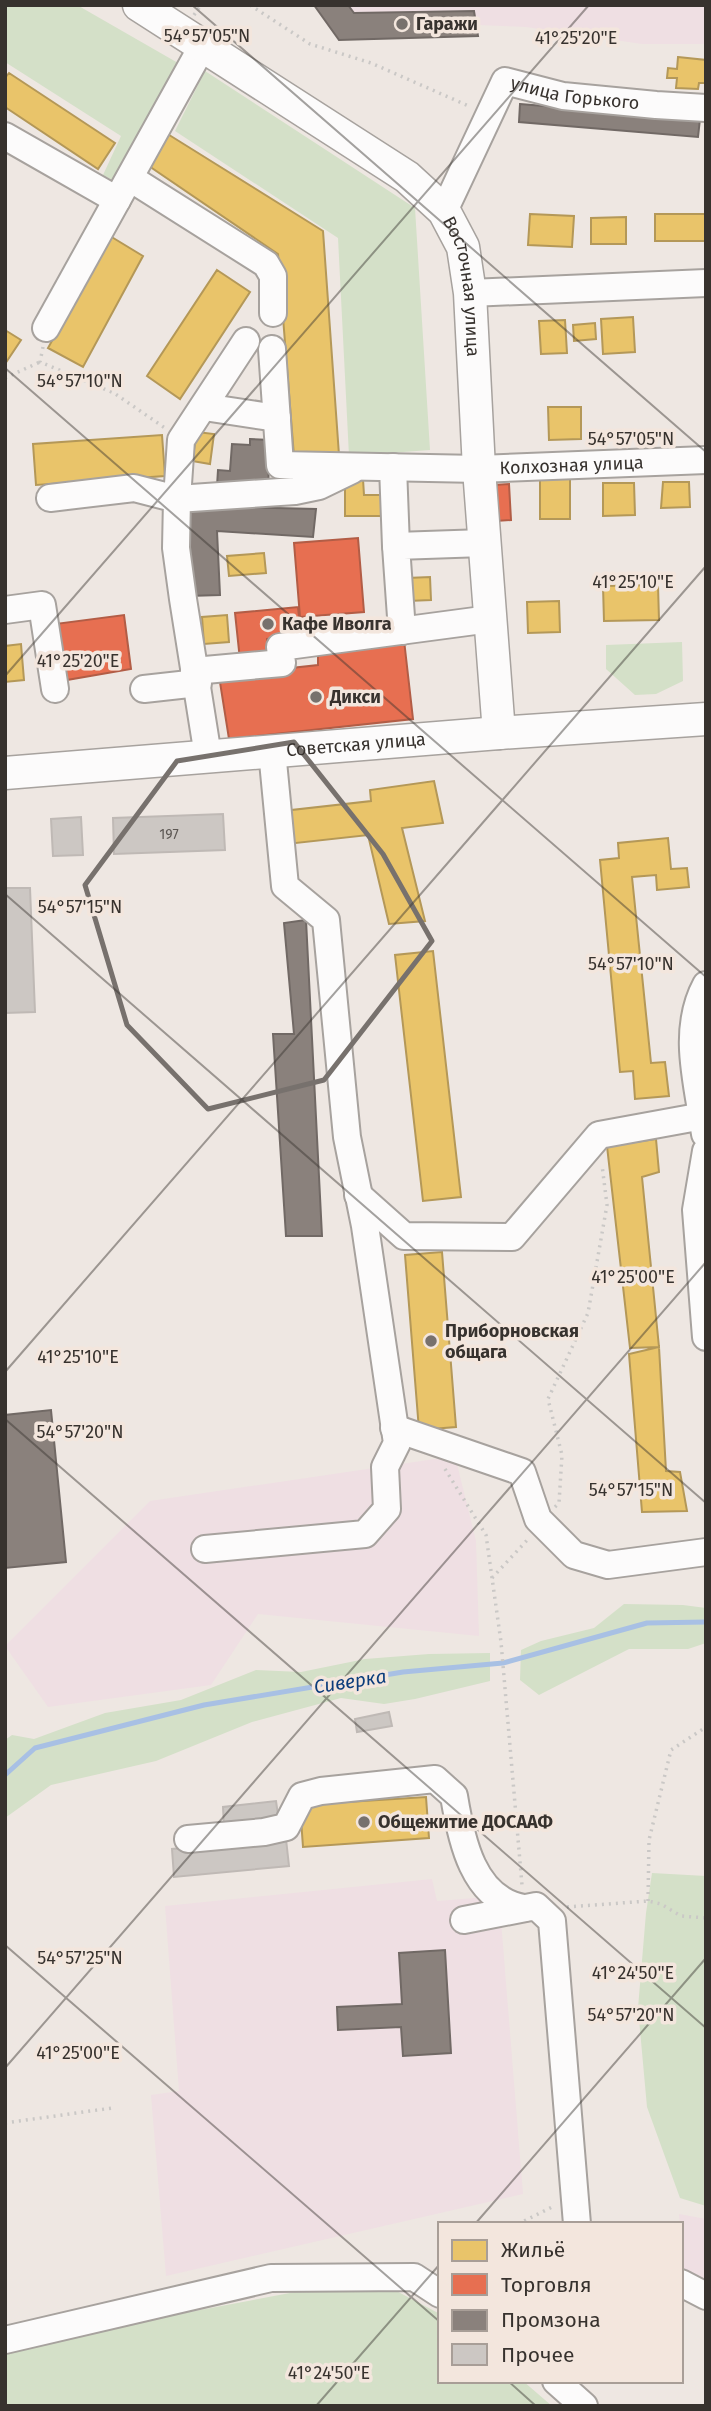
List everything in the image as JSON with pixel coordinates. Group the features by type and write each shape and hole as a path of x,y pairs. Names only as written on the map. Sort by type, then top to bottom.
{"main road":[{"name":"Восточная улица","path":"139,5 407,177 444,211 463,247 470,293 479,469 499,733"},
{"name":"Советская улица","path":"5,773 69,760 208,756 706,719"}],"street":[{"path":"47,328 203,45"},
{"name":"улица Горького","path":"444,211 505,81 563,96 656,106 706,107"},
{"path":"5,136 124,189 266,264 272,276 273,313"},
{"path":"470,293 706,282"},
{"path":"208,756 176,548 181,440 246,341"},
{"path":"204,407 277,418 272,349"},
{"name":"Колхозная улица","path":"277,418 280,466 479,469 706,460"},
{"path":"50,498 134,488 177,499 295,491 320,486 358,467"},
{"path":"393,467 402,631"},
{"path":"396,546 484,543"},
{"path":"5,610 42,605 55,689"},
{"path":"144,689 196,677 282,663 280,647 490,619"},
{"path":"205,1549 365,1534 387,1509 385,1467 397,1443 347,1137 326,920 285,886 272,751"},
{"path":"358,1195 404,1236 512,1237 599,1135 704,1127 691,1038 701,994 706,985"},
{"path":"706,1152 696,1210 706,1337"},
{"path":"394,1429 522,1472 538,1519 575,1555 608,1565 706,1552"},
{"path":"188,1839 264,1832 286,1827 302,1797 321,1791 435,1779 454,1796 460,1834 483,1887 509,1906 530,1907 552,1921 577,2222"},
{"path":"464,1920 530,1907"},
{"path":"5,2340 271,2278 414,2277 438,2293"},
{"path":"683,2284 706,2296"},
{"path":"558,2383 584,2406"}],"path":[{"path":"250,5 310,44 371,64 489,115"},
{"path":"40,362 47,328"},
{"path":"5,378 40,362 114,393 181,440"},
{"path":"492,1578 559,1503 562,1455 548,1399 588,1313 607,1205 599,1135"},
{"path":"445,1468 486,1535 501,1642 530,1907 576,1908 648,1901 661,1904 681,1916 706,1918"},
{"path":"648,1901 649,1840 671,1751 706,1727"},
{"path":"5,2123 112,2108"},
{"path":"523,2222 575,2195"}],"highlighted area":[{"path":"294,742 383,854 432,941 324,1080 208,1109 127,1025 85,885 177,761"}],"shaded area":[{"path":"343,5 706,5 706,44 642,44 526,27 353,20"},
{"path":"455,1456 476,1541 479,1636 258,1614 211,1685 48,1707 5,1646 150,1501"},
{"path":"432,1879 437,1901 499,1896 523,2194 166,2276 151,2095 179,2091 165,1906"},
{"path":"679,2214 706,2219 706,2295 685,2286 683,2222 680,2222"}],"green space":[{"path":"5,5 77,5 178,63 116,182 103,175 121,136 5,62"},
{"path":"205,71 415,208 430,450 349,456 338,238 175,131"},
{"path":"682,642 683,681 656,694 635,695 606,669 606,645"},
{"path":"624,1604 706,1608 706,1643 688,1649 629,1649 539,1695 520,1680 521,1650 541,1641 594,1628"},
{"path":"490,1653 490,1681 384,1704 341,1698 252,1722 156,1761 51,1785 5,1818 5,1740 12,1735 34,1739 105,1713 181,1700 256,1670 301,1672 365,1659"},
{"path":"652,1873 706,1876 706,2206 680,2198 647,2107 638,2008"},
{"path":"385,2285 438,2313 438,2383 525,2383 552,2406 5,2406 5,2353 168,2316 327,2286"}],"building: Жильё":[{"path":"678,57 706,60 706,83 699,83 698,89 676,88 677,78 667,78 668,68 677,69"},
{"path":"9,73 115,143 98,169 5,107 5,78"},
{"path":"166,133 323,231 339,455 294,456 278,254 146,164"},
{"path":"530,214 574,216 572,247 528,245"},
{"path":"655,214 706,214 706,241 655,241"},
{"path":"626,217 626,244 591,244 591,218"},
{"path":"110,236 143,256 83,367 48,348"},
{"path":"217,270 250,292 180,399 147,376"},
{"path":"633,317 635,352 603,354 601,319"},
{"path":"565,320 567,353 541,354 539,321"},
{"path":"595,323 596,339 574,341 573,325"},
{"path":"5,330 21,340 5,364"},
{"path":"548,407 581,407 581,439 549,440"},
{"path":"197,432 214,434 210,464 192,461"},
{"path":"162,435 165,476 36,485 33,444"},
{"path":"540,478 570,478 570,519 540,519"},
{"path":"345,479 363,479 364,495 382,495 383,516 345,516"},
{"path":"663,482 689,482 690,507 661,508"},
{"path":"603,483 634,483 635,515 603,516"},
{"path":"264,553 266,573 229,576 227,556"},
{"path":"430,577 431,600 408,601 407,578"},
{"path":"658,585 659,620 604,621 603,586"},
{"path":"559,601 560,632 528,633 527,602"},
{"path":"227,615 229,642 204,644 202,617"},
{"path":"21,644 24,680 5,682 5,646"},
{"path":"434,781 443,823 402,828 425,921 389,924 368,835 287,844 283,811 371,801 370,790"},
{"path":"668,838 671,869 687,868 689,887 657,890 656,875 632,877 651,1063 665,1062 669,1096 635,1099 633,1071 620,1072 600,860 619,858 618,843"},
{"path":"433,951 461,1197 423,1201 395,955"},
{"path":"656,1139 659,1172 642,1177 659,1347 630,1348 607,1146"},
{"name":"Приборновская общага","path":"442,1252 456,1427 419,1430 405,1255"},
{"path":"659,1347 666,1471 680,1472 687,1511 642,1512 629,1354"},
{"name":"Общежитие ДОСААФ","path":"426,1797 429,1838 303,1847 300,1805"}],"building: Торговля":[{"path":"509,484 511,520 496,521 494,485"},
{"path":"358,538 364,612 300,617 294,543"},
{"name":"Кафе Иволга","path":"298,607 301,636 267,639 268,658 240,660 235,613"},
{"path":"124,615 131,669 61,681 55,624"},
{"name":"Дикси","path":"404,640 413,719 229,739 219,676 318,665 318,653"}],"building: Промзона":[{"name":"Гаражи","path":"314,5 348,5 354,13 474,11 478,36 339,40"},
{"path":"520,104 700,119 698,137 519,122"},
{"path":"250,439 270,440 268,489 217,486 218,470 230,471 232,444 250,445"},
{"path":"185,506 316,509 313,537 217,531 220,595 188,596"},
{"path":"306,920 322,1236 286,1236 273,1034 294,1034 284,923"},
{"path":"51,1410 66,1562 5,1568 5,1415"},
{"path":"445,1950 451,2053 403,2056 401,2027 338,2030 337,2007 402,2004 399,1953"}],"building: Прочее":[{"path":"223,814 225,850 114,854 113,818"},
{"path":"81,817 83,855 53,856 51,819"},
{"path":"5,888 30,888 35,1012 5,1013"},
{"path":"389,1712 392,1726 357,1732 355,1719"},
{"path":"276,1801 279,1822 224,1827 223,1807"},
{"path":"286,1839 289,1866 174,1877 172,1849"}],"waterway":[{"name":"Сиверка","path":"5,1775 35,1748 204,1705 403,1672 503,1663 647,1623 706,1622"}],"place":[{"name":"Гаражи","path":"402,24"},
{"name":"Кафе Иволга","path":"268,624"},
{"name":"Дикси","path":"316,697"},
{"name":"Приборновская общага","path":"431,1341"},
{"name":"Общежитие ДОСААФ","path":"364,1822"}]}
